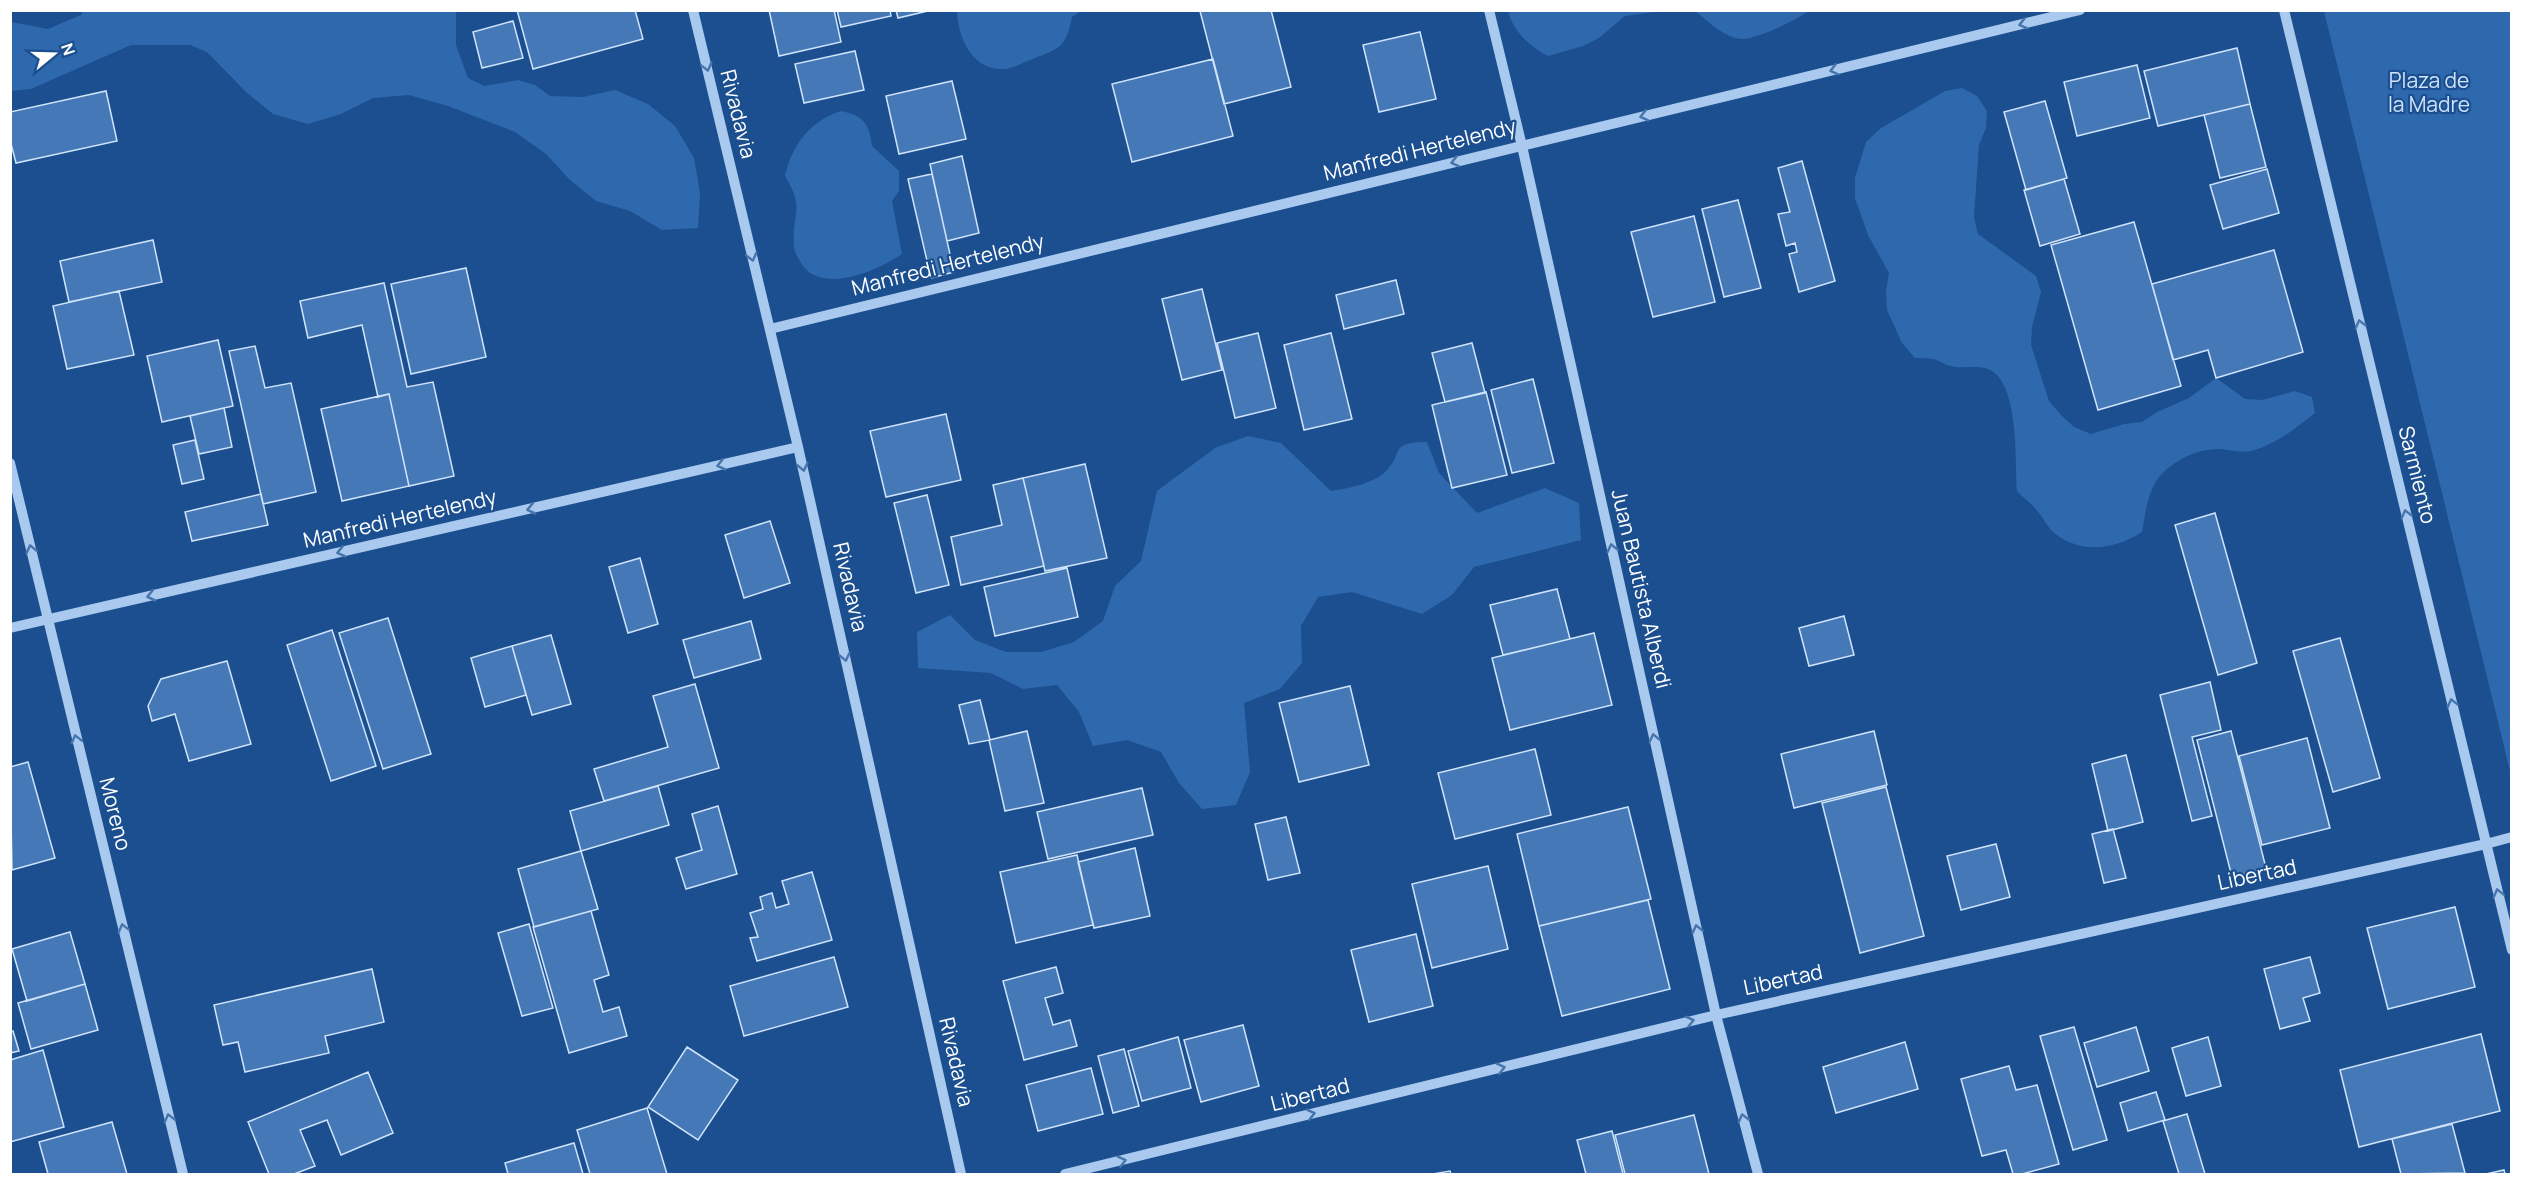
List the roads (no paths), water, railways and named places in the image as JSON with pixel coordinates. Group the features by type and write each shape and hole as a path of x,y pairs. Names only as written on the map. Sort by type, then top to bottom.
{"street":[{"name":"Rivadavia","path":"693,10 798,447 961,1174"},
{"name":"Juan Bautista Alberdi","path":"1489,10 1522,146 1716,1015 1758,1174"},
{"name":"Manfredi Hertelendy","path":"770,329 2080,10"},
{"name":"Sarmiento","path":"2284,10 2511,950"},
{"name":"Manfredi Hertelendy","path":"10,628 798,447"},
{"name":"Moreno","path":"10,463 183,1174"},
{"name":"Libertad","path":"1065,1174 1716,1015 2511,837"}],"park label":[{"name":"Plaza de la Madre","path":"2429,93"}]}
